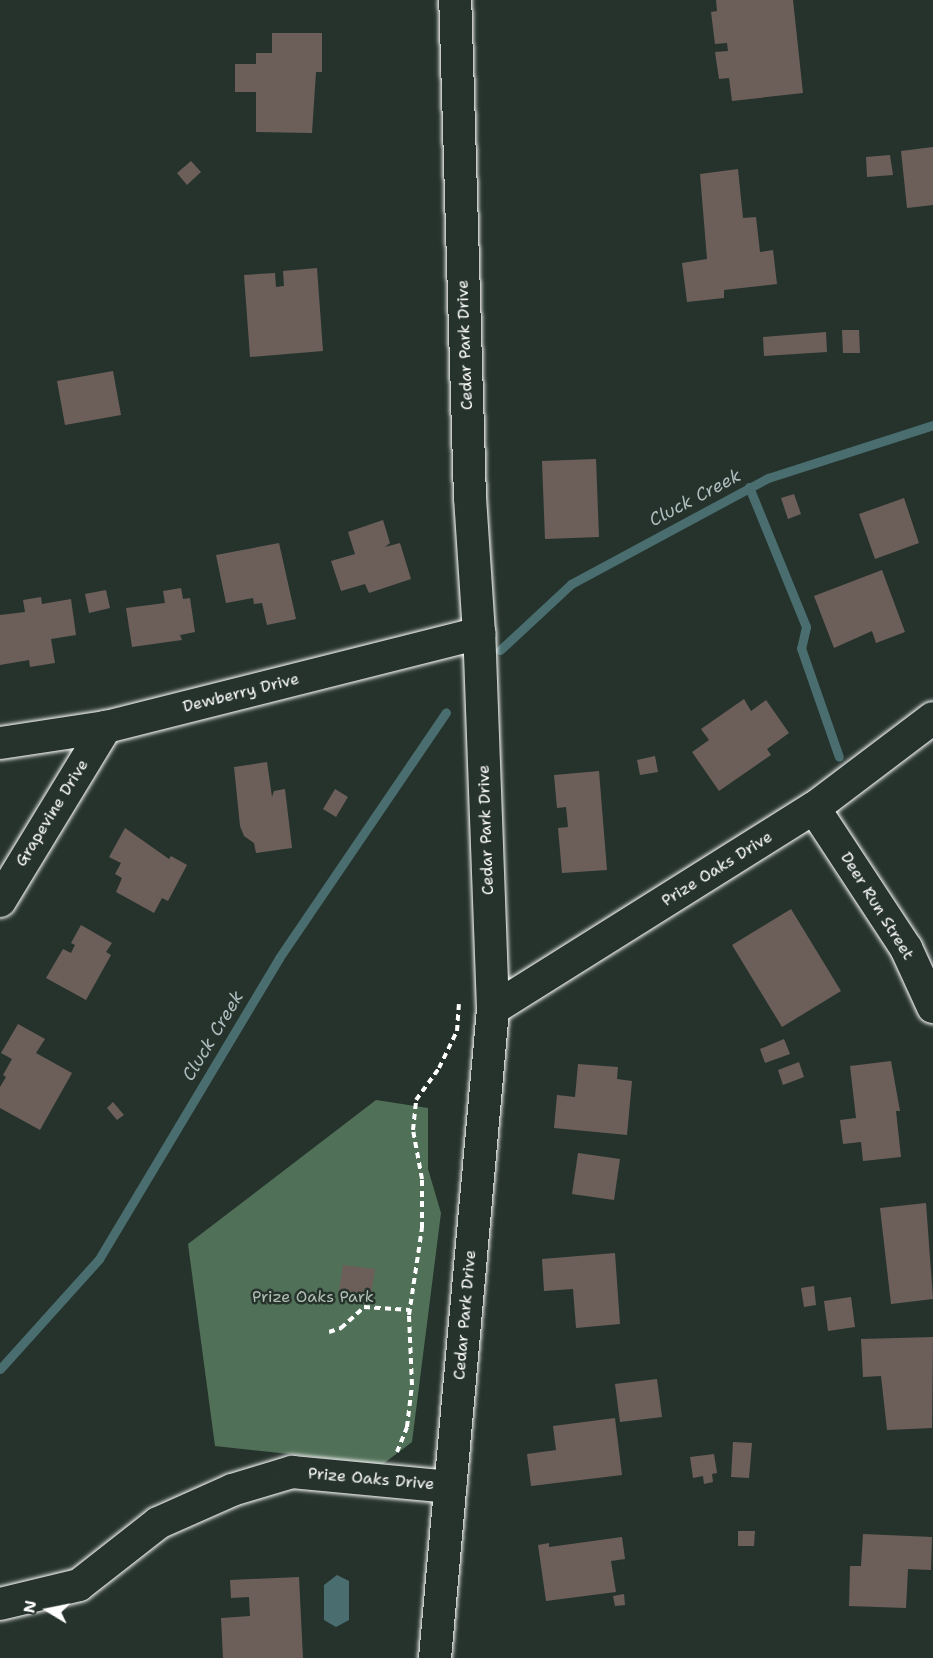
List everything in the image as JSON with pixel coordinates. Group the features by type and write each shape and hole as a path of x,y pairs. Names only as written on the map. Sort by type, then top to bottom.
{"street":[{"name":"Cedar Park Drive","path":"435,1658 493,1009 479,633 470,498 456,0"},
{"name":"Dewberry Drive","path":"0,743 106,727 479,633"},
{"name":"Prize Oaks Drive","path":"493,1009 814,808 933,718"},
{"name":"Grapevine Drive","path":"0,901 106,727"},
{"name":"Deer Run Street","path":"814,808 906,948 933,1007"},
{"name":"Prize Oaks Drive","path":"0,1604 79,1585 159,1523 232,1490 292,1472 450,1487"}],"path":[{"path":"385,1481 407,1427 412,1384 410,1310 422,1228 422,1179 413,1130 416,1100 439,1068 457,1031 460,999"},
{"path":"328,1332 341,1328 364,1307 410,1310"}],"green space":[{"name":"Prize Oaks Park","path":"376,1100 428,1108 428,1169 441,1213 412,1442 383,1464 215,1446 188,1244"}],"water":[{"path":"337,1575 349,1581 349,1620 336,1627 324,1620 324,1585"}],"building":[{"path":"716,0 793,0 803,93 732,101 729,78 719,79 715,52 728,51 727,43 715,44 711,12 717,11"},
{"path":"272,33 322,33 322,72 316,72 312,133 256,132 256,92 235,92 235,64 256,64 256,53 272,53"},
{"path":"933,147 933,205 907,208 901,151"},
{"path":"890,155 893,175 867,177 866,157"},
{"path":"191,161 201,172 187,185 177,173"},
{"path":"738,169 743,218 756,217 760,252 773,250 777,284 724,290 724,298 687,302 682,263 707,259 700,174"},
{"path":"317,268 323,351 250,357 244,275 275,273 276,287 284,286 283,271"},
{"path":"842,330 859,330 860,353 843,353"},
{"path":"826,332 827,352 764,356 763,337"},
{"path":"113,371 121,415 65,425 57,381"},
{"path":"596,459 599,537 545,539 542,461"},
{"path":"794,494 801,514 788,519 781,498"},
{"path":"904,498 919,543 875,559 859,514"},
{"path":"383,520 390,543 385,547 400,543 411,579 369,593 365,584 341,591 331,561 355,554 348,532"},
{"path":"279,543 296,619 267,625 262,603 254,604 253,598 226,603 216,555"},
{"path":"882,570 905,632 876,643 872,631 834,648 814,596"},
{"path":"181,588 183,599 190,598 195,632 180,635 182,640 132,647 126,608 165,603 163,591"},
{"path":"106,590 110,608 89,613 85,594"},
{"path":"41,597 42,604 71,599 76,635 51,639 55,663 30,667 29,660 0,665 0,615 25,612 23,600"},
{"path":"744,699 751,711 766,700 789,733 767,749 771,755 719,791 692,752 709,740 701,729"},
{"path":"655,756 658,772 640,775 637,760"},
{"path":"267,762 272,797 274,791 285,789 292,848 256,853 254,843 244,836 240,826 234,767"},
{"path":"599,771 607,870 562,873 558,828 568,827 566,807 557,808 554,775"},
{"path":"335,789 348,797 336,817 323,809"},
{"path":"125,828 169,859 171,856 187,865 168,901 162,898 154,913 116,892 122,878 115,874 121,863 109,857"},
{"path":"791,909 841,991 782,1027 732,945"},
{"path":"81,925 112,943 106,952 111,955 86,1000 46,978 63,949 71,953 75,945 71,943"},
{"path":"18,1024 45,1039 36,1053 72,1073 40,1130 0,1108 0,1087 6,1077 3,1075 12,1059 1,1053"},
{"path":"784,1039 790,1054 765,1063 760,1049"},
{"path":"891,1061 900,1111 896,1111 901,1157 863,1161 861,1142 843,1144 840,1120 856,1118 850,1066"},
{"path":"799,1062 804,1077 783,1085 778,1070"},
{"path":"578,1064 618,1067 617,1079 632,1081 627,1135 554,1128 557,1095 575,1097"},
{"path":"113,1102 124,1115 117,1120 107,1108"},
{"path":"578,1153 620,1159 614,1200 572,1194"},
{"path":"926,1203 933,1299 891,1304 880,1208"},
{"path":"615,1253 620,1324 576,1328 573,1289 544,1291 542,1259"},
{"path":"343,1265 375,1269 370,1301 338,1297"},
{"path":"814,1286 816,1305 804,1307 801,1288"},
{"path":"851,1297 855,1327 828,1331 824,1301"},
{"path":"933,1337 932,1428 887,1430 881,1376 863,1377 861,1339"},
{"path":"657,1379 662,1417 620,1422 615,1384"},
{"path":"615,1418 622,1475 531,1486 527,1454 556,1450 553,1426"},
{"path":"733,1442 752,1443 749,1478 731,1477"},
{"path":"714,1454 717,1473 712,1474 713,1482 704,1484 703,1476 693,1478 690,1457"},
{"path":"738,1531 755,1531 754,1546 738,1546"},
{"path":"863,1534 932,1537 931,1570 908,1569 906,1608 849,1606 850,1566 861,1566"},
{"path":"622,1537 625,1559 611,1561 616,1592 546,1601 538,1545 549,1543 549,1547"},
{"path":"299,1577 303,1658 223,1658 221,1618 250,1616 249,1597 231,1598 230,1580"},
{"path":"624,1594 625,1605 615,1606 613,1596"}],"waterway":[{"name":"Cluck Creek","path":"500,650 571,584 768,478 933,425"},
{"path":"749,487 806,627 801,648 839,757"},
{"name":"Cluck Creek","path":"0,1369 99,1259 279,958 446,712"}]}
